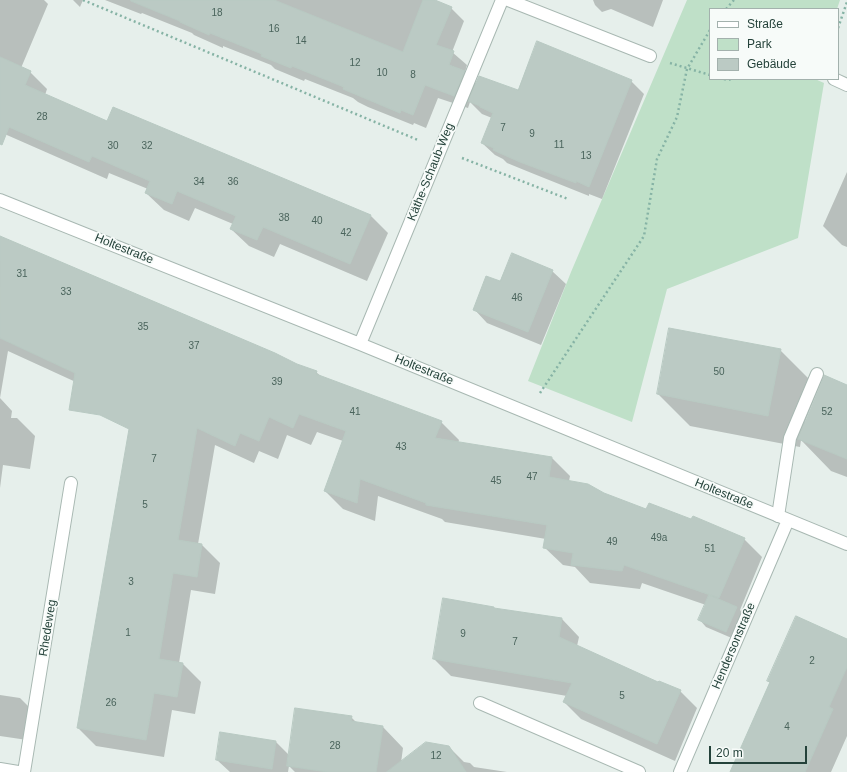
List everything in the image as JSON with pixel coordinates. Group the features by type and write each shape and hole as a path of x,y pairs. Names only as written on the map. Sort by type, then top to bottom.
{"street":[{"name":"Käthe-Schaub-Weg","path":"360,344 502,0"},
{"path":"508,0 650,56"},
{"path":"836,80 847,85"},
{"name":"Holtestraße","path":"0,200 360,344 847,544"},
{"name":"Hendersonstraße","path":"680,772 783,518 790,438 817,374"},
{"name":"Rhedeweg","path":"24,772 71,483"},
{"path":"480,703 639,772"},
{"path":"0,769 18,772"}],"path":[{"path":"83,0 440,150 568,199"},
{"path":"727,8 734,0"},
{"path":"839,25 847,2"},
{"path":"527,412 644,236 657,159 676,117 687,69 709,32"},
{"path":"650,56 709,75"}],"green space":[{"path":"687,0 840,0 837,8 709,8 709,80 817,80 824,83 798,238 667,289 632,422 528,381 571,272"}],"building":[{"path":"131,0 274,0 403,52 423,0 435,0 452,7 436,45 454,51 449,65 465,71 454,96 425,85 413,115 401,110 400,113 343,89 344,87 292,66 291,68 261,56 262,54 210,33 209,35"},
{"path":"537,41 632,80 589,187 576,181 576,183 520,162 481,143 493,113 468,101 479,76 518,90"},
{"path":"0,57 31,71 25,85 107,121 113,107 371,215 350,264 263,227 257,240 230,229 236,216 177,191 172,204 145,193 150,181 92,156 89,162 9,127 2,145 0,144"},
{"path":"0,236 275,353 297,364 317,371 316,374 442,421 435,438 552,457 549,477 588,484 604,493 646,509 649,503 691,519 693,516 745,538 719,598 624,565 622,571 571,565 573,553 543,548 547,525 426,505 426,503 360,479 357,503 324,491 346,431 299,414 293,428 269,417 259,441 240,433 235,446 197,428 178,540 202,544 197,577 173,573 159,659 183,663 177,697 154,693 146,740 77,728 129,429 100,415 69,410 75,373 0,338"},
{"path":"512,253 553,270 528,332 473,310 486,276 500,281"},
{"path":"669,328 781,349 768,416 657,394"},
{"path":"824,375 847,385 847,459 798,439"},
{"path":"709,595 737,607 726,632 698,620"},
{"path":"443,598 494,608 562,618 559,637 658,682 659,681 681,690 657,744 563,702 572,683 433,659"},
{"path":"796,616 847,639 847,667 829,707 833,709 805,772 730,772 770,682 767,681"},
{"path":"295,708 352,716 351,721 383,726 376,772 328,772 287,766"},
{"path":"220,732 276,741 272,769 216,760"},
{"path":"426,742 449,746 466,772 387,772"}]}
